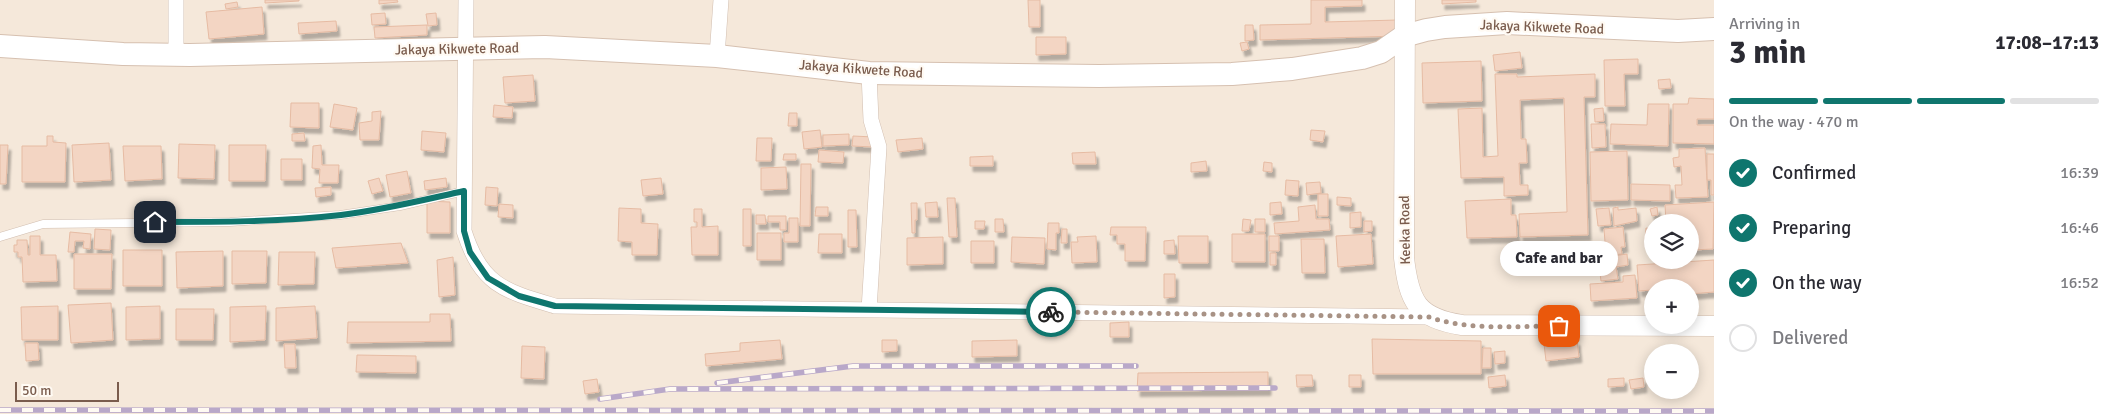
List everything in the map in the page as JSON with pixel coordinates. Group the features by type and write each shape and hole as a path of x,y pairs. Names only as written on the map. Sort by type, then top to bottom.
{"main road":[{"name":"Jakaya Kikwete Road","path":"0,46 123,54 256,54 466,47 545,47 718,56 869,73 1099,76 1242,73 1292,69 1362,58 1381,52 1404,36 1445,27 1507,23 1678,31 1714,29"}],"street":[{"path":"176,0 176,54"},
{"path":"466,0 464,231 470,252 488,278 519,296 555,306 1429,317 1445,323 1462,325 1714,326"},
{"path":"718,56 721,0"},
{"name":"Keeka Road","path":"1405,0 1404,258 1407,279 1413,297 1419,307 1429,317"},
{"path":"869,73 871,120 879,147 869,310"}],"lane":[{"path":"0,237 44,224 230,222 340,215 400,206 464,191"}],"shaded area":[{"path":"0,0 1714,0 1714,414 0,414"}],"building":[{"path":"265,0 299,0 299,1 265,3"},
{"path":"379,0 397,0 398,2 379,4"},
{"path":"1028,0 1040,0 1040,27 1029,27"},
{"path":"1311,0 1362,0 1362,6 1325,7 1325,22 1397,20 1398,36 1260,40 1260,25 1311,24"},
{"path":"1442,0 1476,0 1476,2 1442,4"},
{"path":"237,2 238,7 226,9 225,4"},
{"path":"262,7 264,34 209,39 206,12"},
{"path":"385,13 386,24 372,25 371,14"},
{"path":"436,13 437,25 428,26 426,14"},
{"path":"336,21 337,31 299,34 298,23"},
{"path":"427,25 427,35 375,38 374,27"},
{"path":"1245,25 1253,25 1254,40 1245,41"},
{"path":"1036,37 1066,37 1066,54 1036,55"},
{"path":"1247,42 1249,49 1242,51 1240,43"},
{"path":"1520,52 1522,68 1495,71 1493,55"},
{"path":"1638,59 1638,74 1624,74 1625,106 1605,106 1604,60"},
{"path":"1481,61 1482,101 1423,103 1422,63"},
{"path":"1495,74 1517,74 1517,77 1595,74 1595,97 1584,97 1588,235 1520,237 1519,214 1567,212 1564,98 1520,100 1521,139 1526,139 1527,163 1519,163 1520,185 1528,185 1528,195 1504,196 1504,177 1461,178 1458,109 1482,108 1483,157 1498,156"},
{"path":"533,75 535,101 505,103 503,77"},
{"path":"1670,79 1671,88 1659,89 1658,80"},
{"path":"1689,98 1714,99 1714,119 1697,119 1697,125 1714,125 1714,144 1673,143 1673,104 1688,104"},
{"path":"291,103 319,103 319,128 290,127"},
{"path":"334,104 357,108 353,130 330,127"},
{"path":"1648,104 1669,104 1668,146 1610,144 1611,124 1647,125"},
{"path":"494,105 513,107 512,118 493,117"},
{"path":"1603,108 1604,121 1595,122 1594,109"},
{"path":"381,111 379,140 360,140 359,123 372,121 372,112"},
{"path":"789,113 797,113 797,126 788,126"},
{"path":"1591,124 1605,124 1606,147 1592,148"},
{"path":"820,130 822,147 804,149 802,132"},
{"path":"1311,130 1325,131 1323,142 1310,140"},
{"path":"422,131 446,133 444,152 421,150"},
{"path":"304,133 305,141 292,141 292,134"},
{"path":"849,134 849,145 823,146 823,135"},
{"path":"47,136 53,136 53,142 66,143 65,182 22,182 22,146 47,146"},
{"path":"853,136 874,137 873,147 852,146"},
{"path":"757,138 772,138 771,161 756,161"},
{"path":"922,138 923,149 898,152 896,140"},
{"path":"109,143 111,180 74,182 72,145"},
{"path":"179,144 215,145 214,179 178,178"},
{"path":"0,145 8,145 6,184 0,184"},
{"path":"229,145 266,145 265,181 229,181"},
{"path":"321,145 322,165 339,165 338,183 319,183 320,169 312,168 313,146"},
{"path":"123,146 161,146 162,179 125,181"},
{"path":"1705,148 1708,197 1676,198 1675,185 1682,185 1681,166 1674,167 1673,158 1679,157 1679,149"},
{"path":"819,150 844,152 843,163 818,162"},
{"path":"1627,151 1628,200 1591,201 1590,152"},
{"path":"1095,152 1096,164 1073,164 1072,153"},
{"path":"784,154 796,154 796,160 783,160"},
{"path":"1707,154 1714,154 1714,195 1711,195 1711,180 1707,180"},
{"path":"993,156 993,166 970,166 970,157"},
{"path":"281,159 302,159 302,180 281,180"},
{"path":"1206,161 1207,171 1191,172 1191,163"},
{"path":"1264,162 1272,163 1272,172 1263,171"},
{"path":"801,164 811,164 810,226 800,226"},
{"path":"786,167 787,189 761,190 761,168"},
{"path":"407,171 411,193 390,197 386,175"},
{"path":"379,178 383,191 372,194 368,181"},
{"path":"446,178 447,187 425,190 424,181"},
{"path":"661,178 663,194 643,196 641,180"},
{"path":"1286,180 1299,181 1298,196 1285,195"},
{"path":"1320,182 1321,193 1307,195 1306,183"},
{"path":"1631,184 1670,185 1670,201 1631,200"},
{"path":"331,187 331,195 316,197 315,188"},
{"path":"486,187 498,188 497,206 485,205"},
{"path":"1318,194 1328,194 1328,216 1318,216"},
{"path":"1337,197 1351,198 1351,206 1337,205"},
{"path":"947,198 955,198 957,237 949,237"},
{"path":"1511,199 1511,215 1516,215 1517,237 1467,238 1465,201"},
{"path":"427,201 450,202 450,233 427,233"},
{"path":"937,202 938,217 926,217 925,203"},
{"path":"1281,202 1282,214 1270,215 1270,203"},
{"path":"1714,202 1713,249 1699,250 1699,214 1666,214 1665,205"},
{"path":"911,203 917,203 915,233 912,233"},
{"path":"499,204 513,205 513,218 498,217"},
{"path":"1315,205 1316,219 1329,219 1330,230 1275,234 1274,223 1299,221 1298,207"},
{"path":"816,207 828,207 828,216 815,216"},
{"path":"1618,207 1618,210 1636,208 1637,221 1614,226 1613,208"},
{"path":"1657,207 1658,214 1651,214 1650,209"},
{"path":"619,208 641,209 641,223 658,224 657,255 632,255 632,242 618,241"},
{"path":"1609,208 1611,225 1598,226 1596,209"},
{"path":"694,209 702,209 702,227 718,226 718,255 692,255 691,227 697,227 697,222 694,222"},
{"path":"743,209 751,209 751,246 743,246"},
{"path":"848,210 856,210 857,247 848,247"},
{"path":"1361,212 1361,227 1350,228 1350,213"},
{"path":"756,215 765,215 766,224 756,224"},
{"path":"768,216 786,216 786,230 780,230 780,222 768,222"},
{"path":"789,218 798,218 798,242 784,242 784,233 789,233"},
{"path":"995,219 1003,219 1004,232 995,232"},
{"path":"1243,219 1251,220 1249,231 1242,231"},
{"path":"1255,219 1265,219 1265,232 1255,232"},
{"path":"975,221 985,221 984,229 975,229"},
{"path":"1364,221 1372,221 1372,231 1364,232"},
{"path":"1048,223 1059,223 1059,233 1056,233 1056,250 1047,249"},
{"path":"1111,227 1146,227 1145,261 1125,261 1125,244 1117,244 1117,235 1110,235"},
{"path":"1623,227 1625,247 1621,247 1622,254 1598,256 1597,242 1605,242 1604,229"},
{"path":"95,229 111,230 110,250 94,249"},
{"path":"1062,229 1067,229 1067,243 1061,243"},
{"path":"70,232 91,234 90,249 83,248 84,241 75,241 74,252 68,252"},
{"path":"757,233 781,233 781,260 757,260"},
{"path":"819,234 842,234 842,253 818,253"},
{"path":"1232,234 1265,234 1265,262 1232,262"},
{"path":"1371,234 1373,264 1338,267 1336,236"},
{"path":"30,236 40,236 40,255 56,255 57,281 23,282 22,257 18,257 18,252 14,252 14,245 17,245 17,240 27,240 28,255 30,255"},
{"path":"1096,236 1097,262 1072,263 1071,242 1078,242 1077,237"},
{"path":"1178,236 1208,236 1208,263 1179,263"},
{"path":"1269,236 1279,236 1279,251 1269,251"},
{"path":"943,237 943,264 907,265 907,238"},
{"path":"1012,237 1045,238 1044,264 1011,262"},
{"path":"1301,239 1324,239 1325,273 1302,273"},
{"path":"1174,240 1175,254 1164,254 1164,241"},
{"path":"971,241 994,241 994,263 971,263"},
{"path":"401,243 408,263 336,268 332,248"},
{"path":"123,250 162,250 162,286 123,286"},
{"path":"223,251 223,286 177,288 176,252"},
{"path":"232,251 267,251 266,283 232,284"},
{"path":"279,252 315,252 314,284 278,285"},
{"path":"1270,253 1276,253 1276,265 1270,265"},
{"path":"74,254 112,254 111,289 74,289"},
{"path":"1627,254 1628,265 1616,267 1618,279 1601,281 1598,258"},
{"path":"453,257 455,295 439,297 437,260"},
{"path":"1714,260 1714,292 1699,293 1699,279 1644,279 1644,291 1639,291 1637,265 1644,265 1644,269 1699,269 1699,261"},
{"path":"1164,274 1175,274 1175,297 1164,298"},
{"path":"1635,275 1637,298 1591,301 1590,284 1623,282 1623,276"},
{"path":"111,303 113,340 71,343 68,305"},
{"path":"58,306 58,340 22,340 21,307"},
{"path":"160,306 160,339 126,340 126,307"},
{"path":"266,306 265,340 230,342 230,307"},
{"path":"315,306 317,338 276,341 276,308"},
{"path":"176,309 214,309 213,340 176,340"},
{"path":"430,314 450,314 451,341 347,343 348,322 430,322"},
{"path":"1129,322 1129,337 1110,337 1110,323"},
{"path":"1372,339 1481,341 1481,374 1373,374"},
{"path":"780,340 782,359 706,366 705,354 740,351 740,343"},
{"path":"882,340 897,340 897,351 882,352"},
{"path":"1017,340 1017,356 972,357 972,341"},
{"path":"1577,340 1579,357 1546,361 1544,344"},
{"path":"25,343 38,343 39,360 26,361"},
{"path":"284,344 295,344 296,368 285,368"},
{"path":"522,346 545,347 544,379 521,378"},
{"path":"1483,348 1491,348 1491,368 1482,368"},
{"path":"1505,351 1505,363 1495,364 1494,352"},
{"path":"357,355 416,356 416,373 356,372"},
{"path":"1268,372 1268,390 1137,391 1138,373"},
{"path":"1296,375 1312,375 1313,386 1297,387"},
{"path":"1349,375 1361,375 1361,387 1349,387"},
{"path":"1505,375 1506,386 1489,388 1488,377"},
{"path":"1624,378 1624,386 1608,387 1608,379"},
{"path":"1643,378 1644,387 1631,389 1629,380"},
{"path":"597,379 599,392 585,394 583,381"}],"railway":[{"path":"717,383 853,366 1136,366"},
{"path":"600,399 670,389 1275,388"},
{"path":"0,410 1714,411"}],"way so far":[{"path":"1051,312 1429,317 1445,323 1462,325 1559,326"}],"place":[{"name":"Cafe and bar","path":"1559,326"}],"route":[{"path":"155,222 230,222 340,215 400,206 464,191 464,231 470,252 488,278 519,296 555,306 1051,312"}]}
